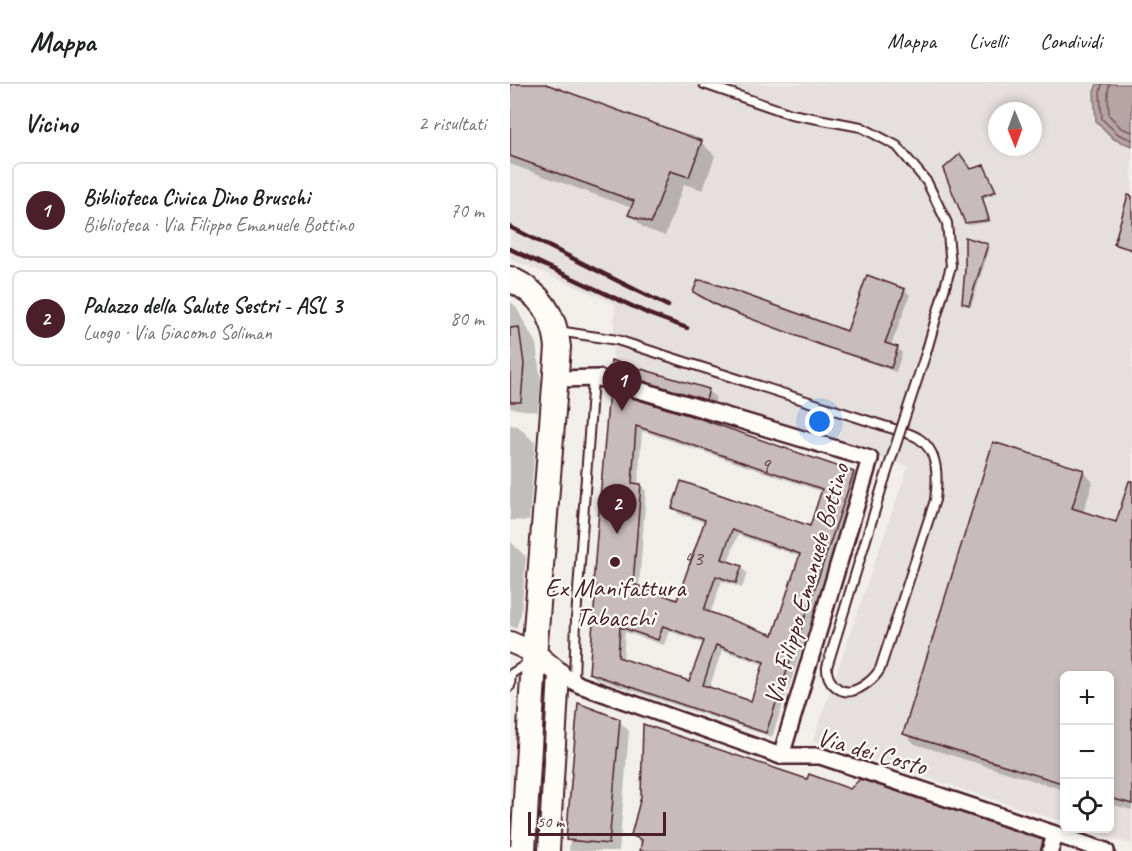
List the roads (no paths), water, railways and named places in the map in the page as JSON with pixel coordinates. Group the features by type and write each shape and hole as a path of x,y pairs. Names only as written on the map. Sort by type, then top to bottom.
{"main road":[{"path":"510,279 536,295 547,309 557,330 558,347 523,851"}],"street":[{"name":"Via Filippo Emanuele Bottino","path":"557,379 593,378 610,382 870,459 781,756"},
{"path":"510,642 567,677 549,851"},
{"name":"Via dei Costo","path":"567,677 781,756 820,756 1106,851"},
{"path":"1050,851 1055,835"}],"lane":[{"path":"557,330 616,340 918,438 930,450 938,479 935,500 876,676 852,691 842,690 835,686 826,673 882,487 926,353 951,266 947,223 927,182 897,146 861,127 791,114 704,84"},
{"path":"567,677 576,619 593,378"},
{"path":"510,686 511,674 535,656"}],"water":[{"path":"1097,84 1132,84 1132,146 1114,139 1096,121 1094,92"}],"railway":[{"path":"510,227 668,306"},
{"path":"510,249 649,314 687,328"}],"place":[{"name":"Biblioteca Civica Dino Bruschi","path":"622,411"},
{"name":"Palazzo della Salute Sestri - ASL 3","path":"617,534"},
{"name":"Ex Manifattura Tabacchi","path":"615,562"}]}
